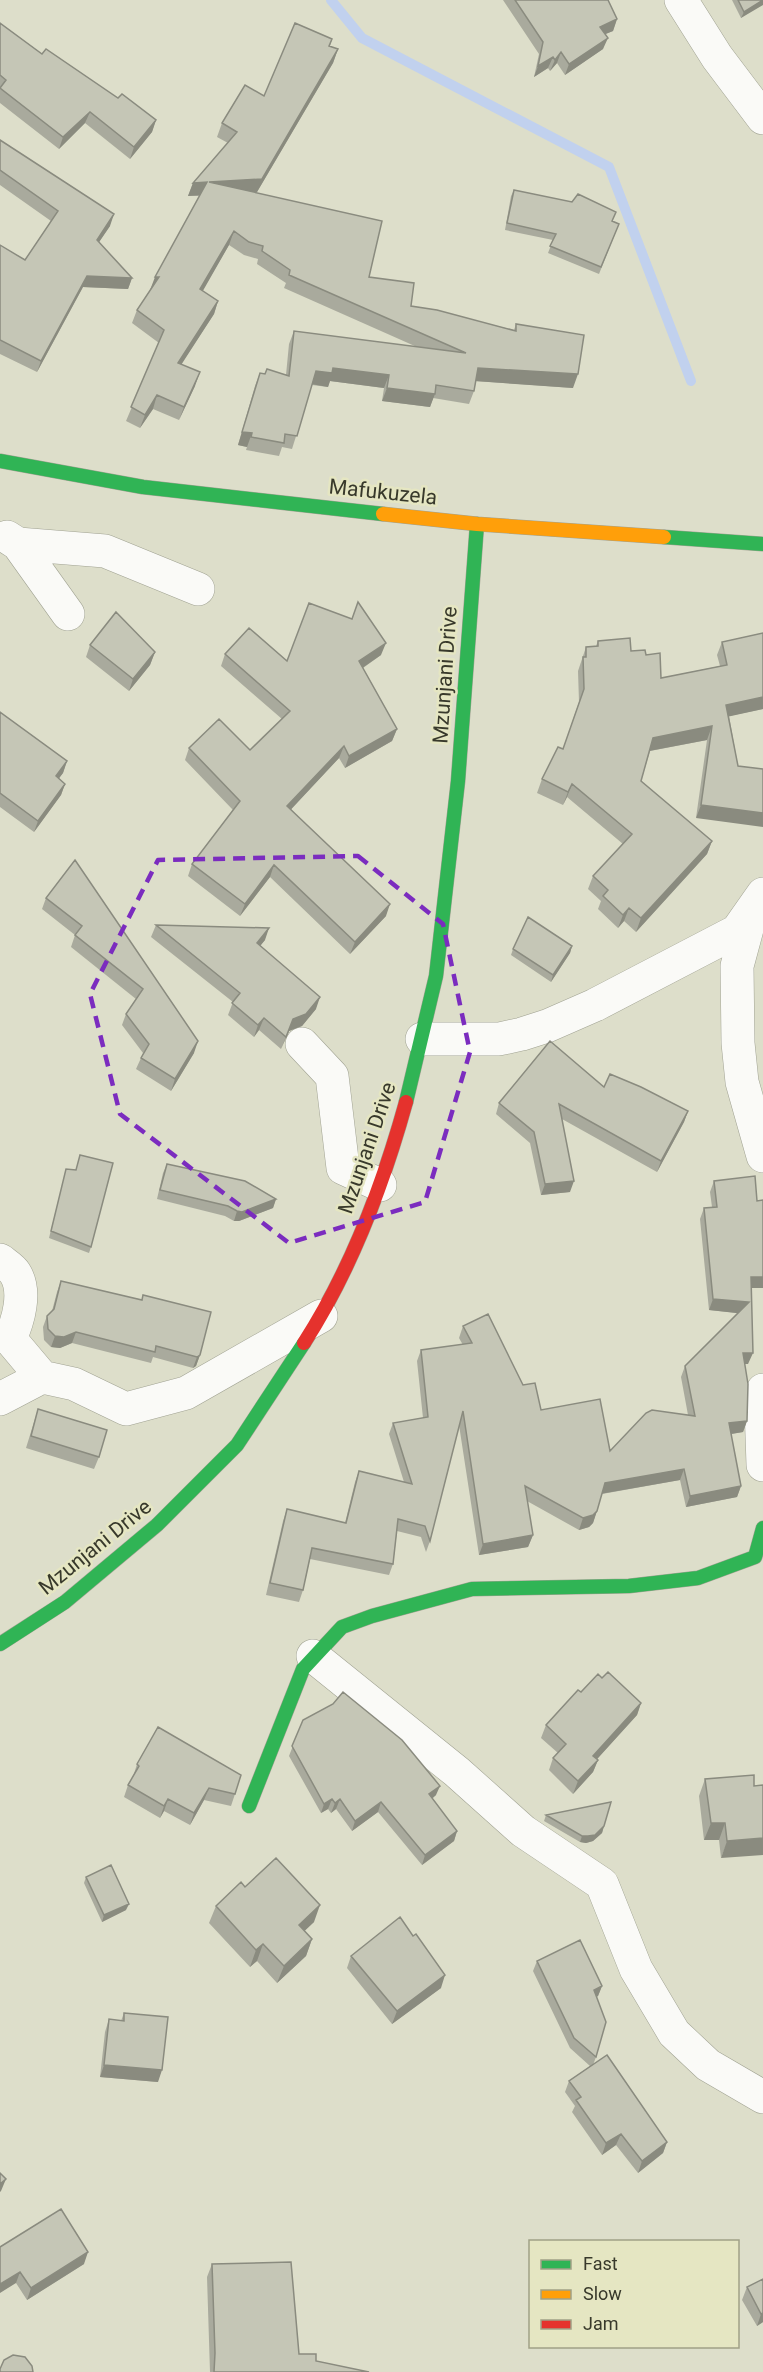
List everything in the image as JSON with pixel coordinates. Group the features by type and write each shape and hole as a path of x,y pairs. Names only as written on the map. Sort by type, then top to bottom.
{"main road":[{"name":"Mafukuzela","path":"0,461 143,487 477,524 763,544"},
{"name":"Mzunjani Drive","path":"0,1644 65,1602 157,1525 237,1445 321,1316 366,1220 390,1159 422,1040 436,976 458,781 477,524"},
{"path":"249,1806 303,1669 342,1627 372,1616 472,1589 629,1586 698,1578 755,1557 763,1528"}],"street":[{"path":"681,0 717,57 763,118"},
{"path":"9,538 105,551 198,589"},
{"path":"9,538 68,614"},
{"path":"422,1040 499,1038 547,1026 594,1005 737,931 758,902"},
{"path":"758,902 737,966 738,1043 742,1082 763,1156"},
{"path":"302,1044 332,1076 343,1168 380,1185"},
{"path":"0,1260 15,1272 21,1289 17,1322 10,1340 42,1377 74,1384 126,1408 186,1393 321,1316"},
{"path":"0,1399 42,1377"},
{"path":"763,1390 761,1407 763,1465"},
{"path":"313,1656 457,1772 523,1832 602,1884 636,1969 674,2032 708,2065 763,2097"}],"highlighted area":[{"path":"358,856 443,924 470,1052 425,1202 289,1243 120,1114 90,994 158,860"}],"building":[{"path":"515,0 608,0 617,19 600,27 608,38 569,64 561,52 555,60 553,57 538,66 543,42"},
{"path":"738,0 763,0 744,12"},
{"path":"0,23 42,54 46,49 118,98 122,94 156,120 134,147 90,112 63,137 0,88 6,80 0,75"},
{"path":"295,23 332,39 329,46 338,49 262,179 209,182 382,221 369,277 414,283 411,306 437,310 516,331 516,324 584,335 578,374 478,368 474,391 436,385 435,394 387,388 389,375 333,368 332,373 316,371 297,436 285,434 284,443 251,437 252,433 242,432 260,373 265,374 267,369 289,376 294,331 466,353 289,275 290,270 262,251 263,246 249,242 234,231 200,289 218,301 178,363 200,372 184,407 157,395 145,415 131,407 164,330 137,310 159,277 155,277 207,182 193,183 237,132 222,123 245,85 264,96"},
{"path":"0,140 114,214 97,240 132,278 87,276 41,361 0,340 0,245 25,260 58,211 0,170"},
{"path":"514,190 572,202 578,194 616,212 612,221 619,224 601,267 550,246 556,234 507,223"},
{"path":"358,602 386,643 359,661 397,729 349,756 344,746 287,806 390,904 355,942 274,865 245,904 192,864 240,801 189,748 219,719 250,750 290,711 225,654 249,628 287,661 309,603 352,619"},
{"path":"116,612 155,652 133,679 90,645"},
{"path":"763,633 763,697 726,705 738,766 763,769 763,813 701,805 712,726 653,738 641,781 712,841 641,918 629,908 623,915 603,896 608,890 593,876 632,834 572,784 568,792 542,779 558,747 563,749 584,689 583,657 586,657 586,647 598,646 598,641 630,638 631,651 645,650 646,655 660,653 661,678 727,665 722,642"},
{"path":"0,712 67,761 56,776 65,784 38,821 0,793"},
{"path":"75,860 198,1041 175,1079 141,1058 149,1044 126,1014 143,989 75,935 82,926 46,898"},
{"path":"528,917 572,946 553,975 513,949"},
{"path":"156,925 269,928 257,943 320,997 306,1014 293,1019 286,1037 264,1018 258,1025 232,1003 240,993"},
{"path":"550,1041 604,1087 610,1074 688,1111 661,1161 559,1104 574,1181 545,1184 534,1132 499,1103"},
{"path":"80,1155 113,1163 91,1247 51,1231 66,1169 76,1170"},
{"path":"167,1164 245,1181 276,1199 242,1212 228,1206 160,1190"},
{"path":"755,1176 757,1201 763,1200 763,1277 751,1277 753,1353 743,1353 748,1384 747,1421 729,1423 741,1486 690,1496 684,1469 605,1483 597,1511 583,1518 525,1486 533,1535 483,1544 463,1411 430,1541 425,1526 398,1519 393,1564 312,1548 303,1590 270,1583 287,1509 346,1523 359,1471 412,1484 393,1423 428,1417 421,1350 472,1343 463,1326 488,1314 523,1385 535,1383 541,1410 600,1399 610,1451 646,1413 652,1410 695,1416 685,1366 749,1302 713,1299 704,1208 717,1207 714,1181"},
{"path":"61,1281 142,1300 143,1295 211,1312 200,1355 197,1357 156,1346 155,1352 76,1332 64,1337 55,1336 48,1329 47,1316 54,1309"},
{"path":"38,1409 107,1430 99,1457 31,1436"},
{"path":"608,1672 641,1703 593,1756 598,1760 578,1781 553,1758 566,1744 546,1725 578,1690 581,1692 598,1674 602,1678"},
{"path":"343,1692 402,1740 440,1786 429,1794 457,1831 425,1855 381,1802 355,1821 340,1799 335,1803 332,1799 324,1804 292,1746 303,1720 333,1704"},
{"path":"158,1727 241,1775 235,1794 209,1788 194,1813 168,1799 164,1806 128,1785"},
{"path":"754,1775 754,1786 763,1785 763,1838 727,1841 725,1823 711,1823 705,1779"},
{"path":"611,1802 604,1826 595,1835 582,1836 546,1815"},
{"path":"276,1858 320,1905 299,1925 312,1939 284,1966 263,1944 256,1950 216,1906 241,1882 245,1887"},
{"path":"111,1865 129,1904 104,1915 86,1877"},
{"path":"400,1917 413,1936 416,1934 445,1975 397,2011 351,1956"},
{"path":"580,1940 602,1986 594,1990 606,2022 596,2057 574,2038 537,1961"},
{"path":"124,2013 168,2017 162,2070 104,2065 109,2019 124,2021"},
{"path":"607,2055 667,2142 642,2161 621,2134 606,2143 576,2100 581,2097 569,2081"},
{"path":"0,2173 6,2179 0,2184"},
{"path":"61,2209 88,2252 31,2288 20,2272 0,2284 0,2247"},
{"path":"291,2262 299,2354 316,2354 316,2361 369,2372 214,2372 212,2264"},
{"path":"763,2279 763,2313 761,2314 747,2287"},
{"path":"13,2355 25,2357 32,2366 33,2372 0,2372 4,2360"}],"waterway":[{"path":"331,0 362,38 609,167 691,381"}],"traffic: fast":[{"path":"0,461 143,487 383,514"},
{"path":"406,1102 436,976 458,781 477,524"},
{"path":"664,537 763,544"},
{"path":"0,1644 65,1602 157,1525 237,1445 304,1343"},
{"path":"249,1806 303,1669 342,1627 372,1616 472,1589 629,1586 698,1578 755,1557 763,1528"}],"traffic: slow":[{"path":"383,514 477,524 664,537"}],"traffic: jam":[{"path":"304,1343 351,1257 376,1195 406,1102"}]}
